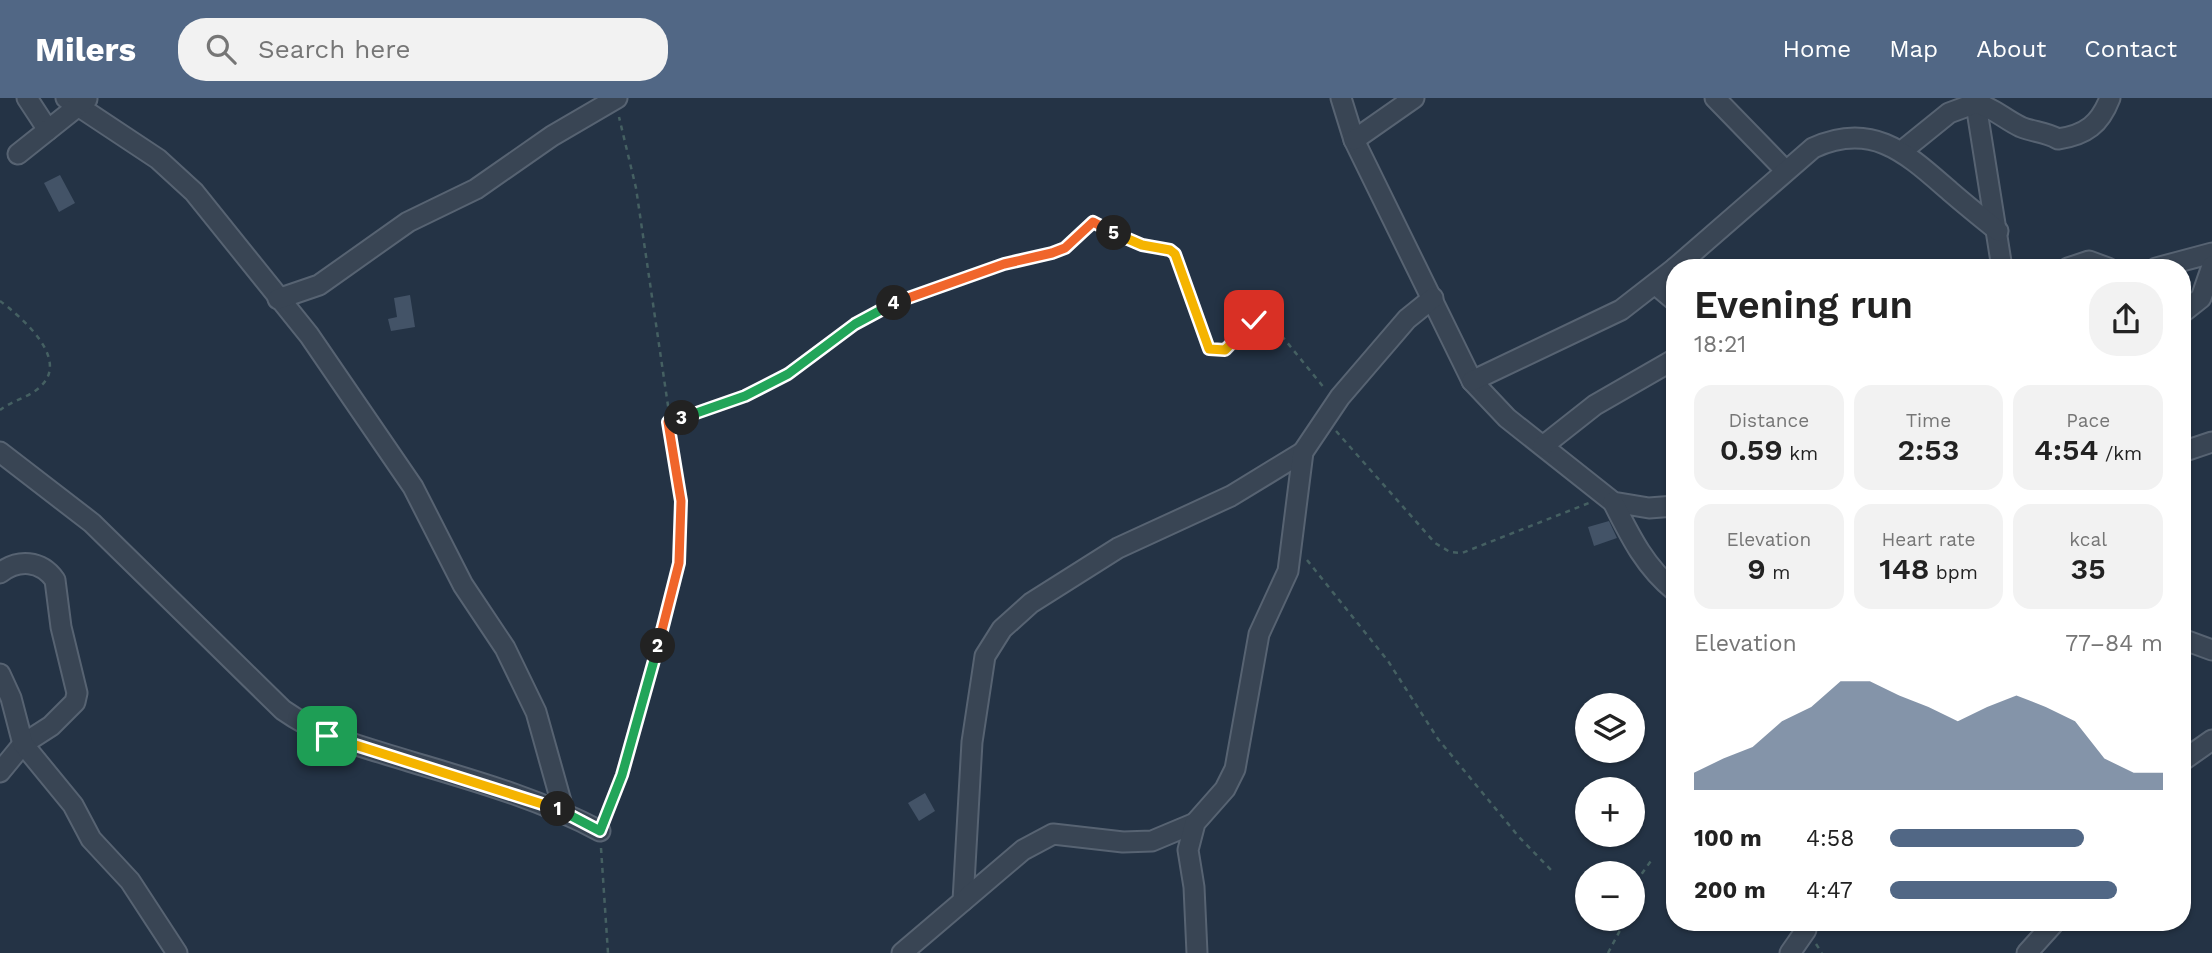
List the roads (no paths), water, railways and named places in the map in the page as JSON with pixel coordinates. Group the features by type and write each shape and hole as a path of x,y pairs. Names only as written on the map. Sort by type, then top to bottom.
{"street":[{"path":"27,98 48,130"},
{"path":"278,299 319,285 408,222 443,202 476,188 552,136 616,98"},
{"path":"1340,98 1354,139 1433,298 1453,347 1472,381 1507,418 1608,497 1649,508 1666,507"},
{"path":"1354,139 1414,98"},
{"path":"1715,98 1785,170"},
{"path":"1902,151 1949,113 1975,101 2001,112 2023,128 2045,132 2058,139 2085,132 2097,124 2110,98"},
{"path":"18,154 48,130 77,101 158,159 194,192 309,335 413,488 463,585 505,648 536,712 564,812"},
{"path":"1975,101 2001,259"},
{"path":"1685,259 1785,170 1813,148 1829,141 1869,138 1902,151 1998,231"},
{"path":"2190,259 2212,253"},
{"path":"2191,306 2201,298 2212,266"},
{"path":"1472,381 1621,310 1666,276"},
{"path":"1656,285 1666,293"},
{"path":"902,953 1023,850 1053,834 1123,842 1152,841 1195,823 1225,789 1235,769 1259,634 1288,571 1293,544 1295,495 1303,452 1339,397 1407,318 1433,298"},
{"path":"1543,446 1595,405 1666,364"},
{"path":"2191,449 2212,442"},
{"path":"0,452 92,523 282,710 306,726 363,748 564,812 600,831"},
{"path":"963,901 972,742 985,656 1002,629 1031,603 1118,548 1208,508 1303,452"},
{"path":"1608,497 1638,552 1666,582"},
{"path":"0,573 12,564 23,562 44,570 55,580 61,627 77,693 70,710 23,744 0,772"},
{"path":"2191,642 2212,650"},
{"path":"0,674 11,698 23,744 73,805 91,839 130,881 177,953"},
{"path":"2191,755 2212,740"},
{"path":"1195,823 1188,850 1194,887 1197,953"},
{"path":"1790,953 1805,931"},
{"path":"2027,953 2047,931"}]}
